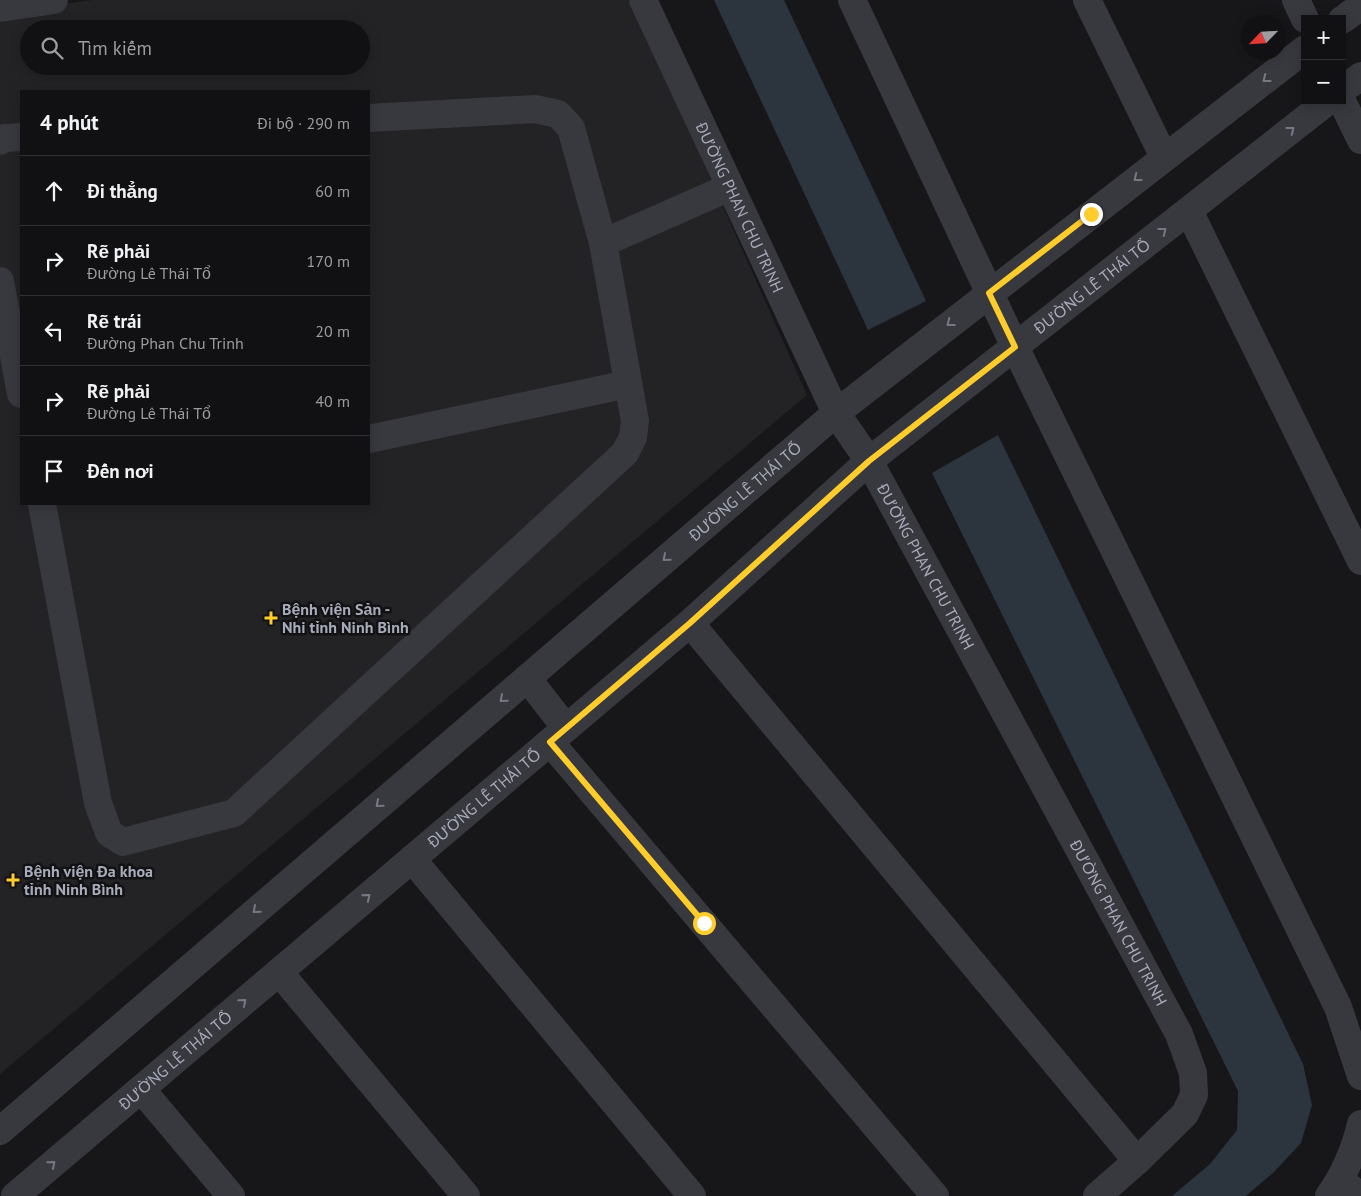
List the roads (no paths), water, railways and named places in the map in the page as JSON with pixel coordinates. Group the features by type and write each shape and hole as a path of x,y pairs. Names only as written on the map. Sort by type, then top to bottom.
{"street":[{"path":"0,8 54,0"},
{"name":"ĐƯỜNG PHAN CHU TRINH","path":"643,0 836,413 869,461 1179,1034 1193,1073 1194,1095 1186,1114 1137,1161"},
{"path":"852,0 1015,347 1338,1007 1361,1076"},
{"path":"1087,0 1164,157"},
{"path":"1296,0 1303,15"},
{"path":"1346,17 1361,6"},
{"name":"ĐƯỜNG LÊ THÁI TỔ","path":"0,1131 836,413 1301,52"},
{"path":"1346,87 1361,76"},
{"name":"ĐƯỜNG LÊ THÁI TỔ","path":"15,1196 690,623 869,461 1323,105"},
{"path":"1344,105 1361,140"},
{"path":"42,505 98,803 109,834 123,842 234,813 625,452 633,437 635,421 603,243 571,128 558,114 535,109 370,118"},
{"path":"0,141 5,138 20,138"},
{"path":"603,243 730,187"},
{"path":"1189,210 1361,561"},
{"path":"0,281 20,389"},
{"path":"370,439 628,384"},
{"path":"690,623 1137,1161 1098,1196"},
{"path":"526,678 558,735 936,1196"},
{"path":"412,859 692,1196"},
{"path":"279,972 466,1196"},
{"path":"140,1089 232,1196"},
{"path":"1343,1191 1361,1124"}],"place":[{"name":"Bệnh viện Sản - Nhi tỉnh Ninh Bình","path":"271,618"},
{"name":"Bệnh viện Đa khoa tỉnh Ninh Bình","path":"13,880"}]}
